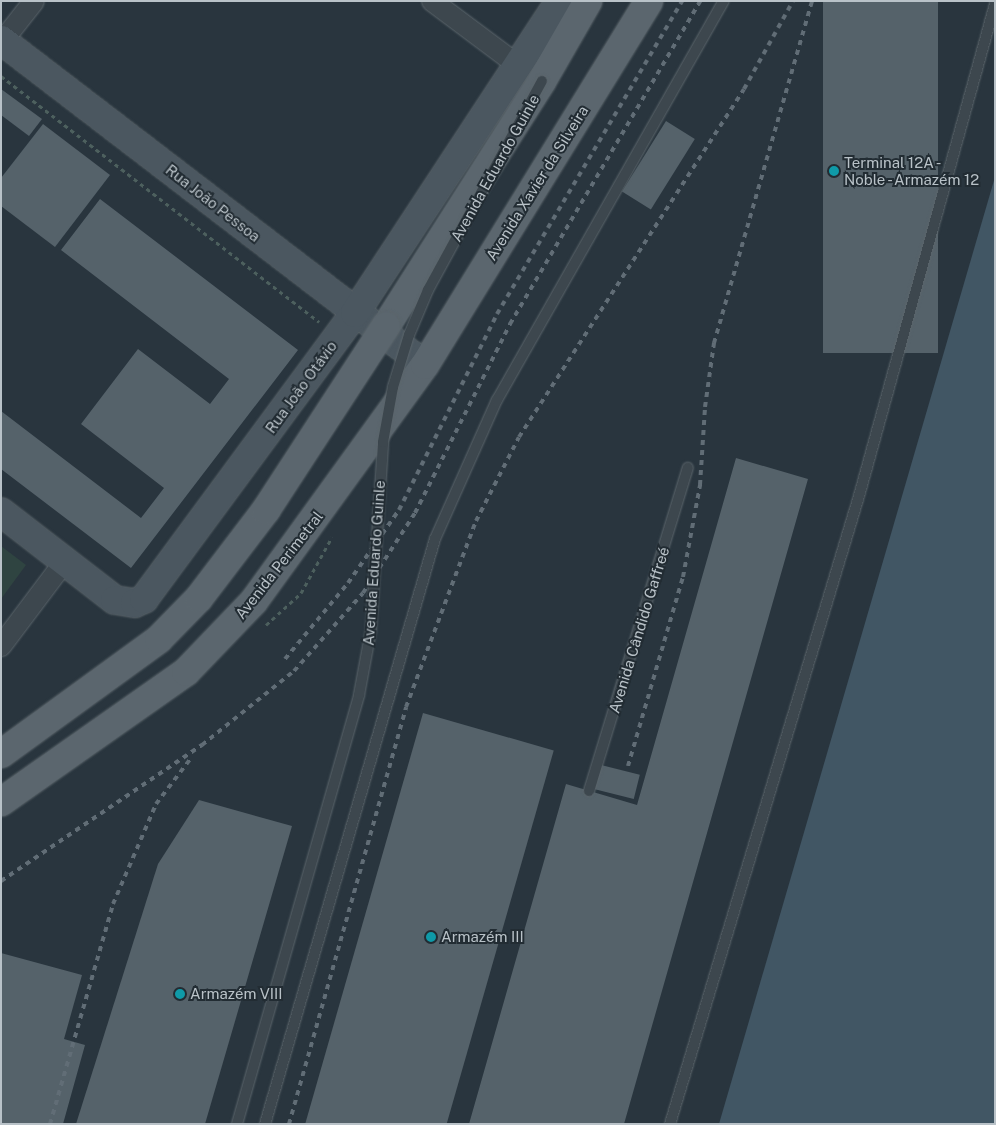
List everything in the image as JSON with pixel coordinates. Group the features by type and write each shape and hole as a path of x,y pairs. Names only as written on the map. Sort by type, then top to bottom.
{"main road":[{"path":"1,754 159,639 199,598 266,510 386,326 542,81 588,1"},
{"name":"Avenida Xavier da Silveira","path":"425,365 649,1"},
{"name":"Avenida Perimetral","path":"1,802 186,672 254,601 425,365"}],"street":[{"path":"2,41 34,1"},
{"path":"432,1 519,66"},
{"name":"Rua João Otávio","path":"65,560 116,600 135,603 144,599 355,313 560,1"},
{"name":"Rua João Pessoa","path":"2,41 425,365"},
{"path":"1,512 65,560 1,646"}],"lane":[{"path":"265,1124 435,539 497,400 724,1"},
{"path":"670,1124 859,496 995,4"},
{"name":"Avenida Eduardo Guinle","path":"237,1124 359,695 372,630 383,442 396,378 408,335 428,290 542,81"},
{"name":"Avenida Cândido Gaffreé","path":"589,791 688,468"}],"path":[{"path":"1,76 338,337"},
{"path":"264,627 301,593 337,528"}],"green space":[{"path":"1,546 26,565 1,599"}],"water":[{"path":"995,177 995,1124 719,1124"}],"building":[{"path":"823,1 938,1 938,353 823,353"},
{"path":"1,89 42,119 29,136 1,115"},
{"path":"666,121 695,139 651,209 622,191"},
{"path":"43,124 110,175 55,247 1,206 1,178"},
{"path":"100,199 298,350 131,568 1,469 1,411 141,518 164,488 81,424 138,349 210,404 229,379 61,250"},
{"path":"736,458 808,479 624,1124 469,1124 566,784 637,805"},
{"name":"Armazém III","path":"423,713 554,750 447,1124 305,1123"},
{"path":"601,765 640,775 634,799 595,789"},
{"name":"Armazém VIII","path":"199,800 292,826 205,1124 76,1124 158,864"},
{"path":"1,953 82,975 64,1039 85,1045 63,1124 1,1124"}],"railway":[{"path":"285,659 348,583 399,510 497,314 682,1"},
{"path":"1,881 202,745 294,671 363,593 415,513 510,324 700,1"},
{"path":"289,1124 406,707 476,521 519,437 744,89 793,1"},
{"path":"628,766 683,577 700,485 705,407 714,343 812,1"},
{"path":"50,1124 113,904 156,804 191,758"}],"place":[{"name":"Terminal 12A - Noble - Armazém 12","path":"834,171"},
{"name":"Armazém III","path":"431,937"},
{"name":"Armazém VIII","path":"180,994"}]}
